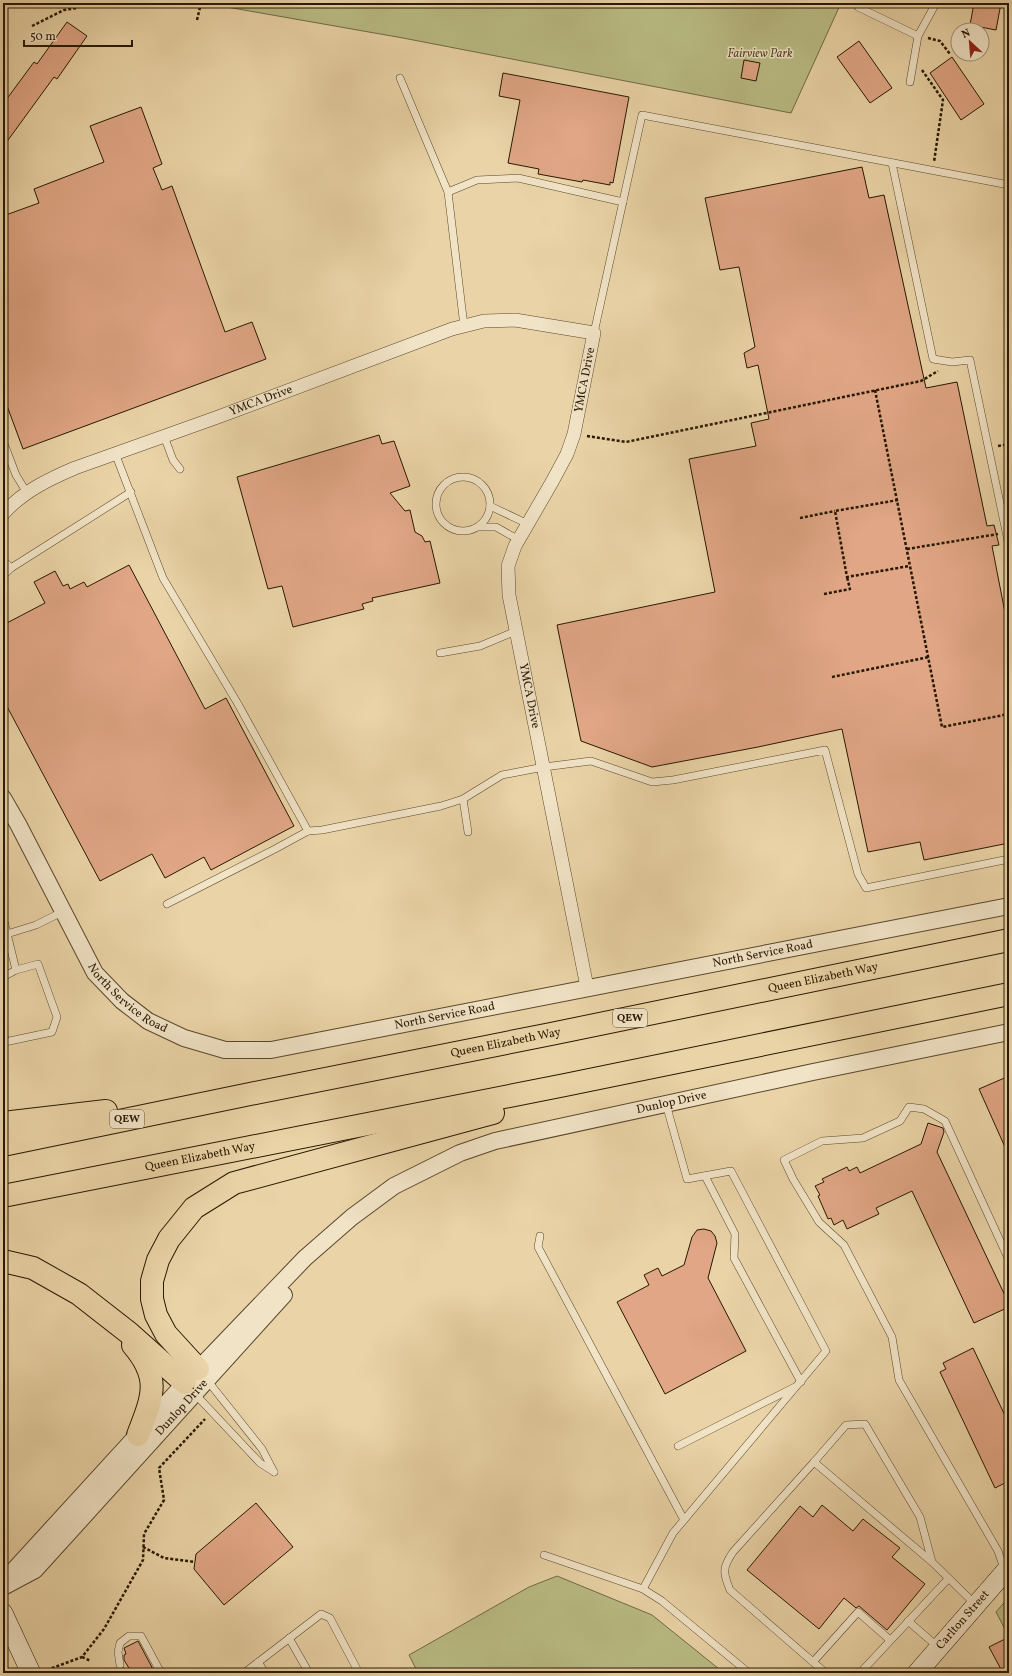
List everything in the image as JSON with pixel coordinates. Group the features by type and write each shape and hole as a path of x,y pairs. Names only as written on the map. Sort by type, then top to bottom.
{"highway":[{"name":"Queen Elizabeth Way","path":"3,1145 1009,940"},
{"name":"Queen Elizabeth Way","path":"3,1196 696,1059 1009,994"},
{"path":"196,1381 166,1334 156,1315 152,1299 152,1281 158,1260 169,1239 194,1208 234,1183 696,1059"},
{"path":"3,1123 250,1094"},
{"path":"3,1261 33,1268 79,1294 147,1348 196,1381"},
{"path":"112,1320 141,1354 150,1374 153,1386 151,1400 138,1435"}],"main road":[{"name":"Carlton Street","path":"917,1673 1007,1569"},
{"path":"3,1613 39,1672"}],"street":[{"name":"YMCA Drive","path":"3,514 27,493 57,476 115,453 452,329 484,322 516,320 594,332 574,434 563,461 519,540 508,566 508,588 516,631 587,987"},
{"name":"North Service Road","path":"3,798 95,973 122,1001 148,1021 184,1038 225,1050 271,1050 587,987 1009,906"},
{"name":"Dunlop Drive","path":"3,1587 35,1570 196,1381 305,1258 352,1217 394,1186 460,1153 495,1141 1009,1032"},
{"name":"Dunlop Drive","path":"3,1582 138,1435 196,1381"}],"lane":[{"path":"910,82 918,36 936,3"},
{"path":"858,6 918,36"},
{"path":"400,78 448,192 464,326"},
{"path":"594,332 642,115 1009,184"},
{"path":"892,163 933,359 952,362 970,360 1009,546"},
{"path":"448,192 477,180 518,178 623,202"},
{"path":"164,436 173,460 180,469"},
{"path":"3,441 16,475 27,493"},
{"path":"115,453 163,578 238,704 308,831"},
{"path":"478,527 484,521 490,506 487,492 478,482 471,478 455,479 448,483 442,488 438,495 437,503 438,512 446,525 461,531 478,527 496,526 519,540"},
{"path":"3,576 11,568 131,492"},
{"path":"490,506 528,524"},
{"path":"3,560 11,568"},
{"path":"440,653 480,646 516,631"},
{"path":"167,904 275,850 308,831 322,830 426,809 462,799 502,775 544,767 591,761 652,782 673,780 825,750 858,874 866,888 1009,859"},
{"path":"462,799 468,832"},
{"path":"7,934 36,925 62,912"},
{"path":"3,917 16,970"},
{"path":"3,977 16,970 38,964 57,1018 52,1032 4,1043 3,1027"},
{"path":"643,1589 673,1533 826,1351 730,1171 687,1179 666,1104"},
{"path":"1007,1569 899,1380 892,1337 844,1244 819,1222 793,1179 784,1160 822,1141 863,1138 900,1120 909,1107 924,1109 945,1121 1009,1260"},
{"path":"704,1176 735,1234 734,1258 800,1383"},
{"path":"540,1236 538,1248 684,1520"},
{"path":"196,1381 262,1449 274,1472 260,1463 211,1412 196,1381"},
{"path":"678,1446 800,1383"},
{"path":"826,1673 730,1590 725,1577 725,1563 733,1552 846,1425 865,1424 920,1517 932,1562"},
{"path":"814,1462 932,1562 976,1605"},
{"path":"544,1555 643,1589 662,1601 749,1673"},
{"path":"860,1673 948,1578"},
{"path":"813,1662 858,1612 890,1640"},
{"path":"244,1673 321,1614 330,1618 359,1673"},
{"path":"908,1621 939,1648"},
{"path":"120,1665 118,1652 120,1643 129,1636 141,1636 161,1673"},
{"path":"289,1638 309,1673"},
{"path":"258,1662 265,1673"}],"path":[{"path":"32,26 64,10 77,8 84,3"},
{"path":"197,20 201,3"},
{"path":"918,36 940,41 950,54"},
{"path":"914,58 943,100 933,170"},
{"path":"574,434 626,442 875,390 921,382 952,362"},
{"path":"875,390 942,727 1009,714"},
{"path":"800,518 898,500"},
{"path":"824,594 850,589 846,577 835,511"},
{"path":"907,549 1006,533"},
{"path":"846,577 909,566"},
{"path":"832,677 929,657"},
{"path":"39,1672 82,1657 104,1629 143,1560 144,1534 164,1500 159,1468 211,1412"},
{"path":"144,1547 164,1558 195,1562"},
{"path":"82,1657 90,1661"}],"green space":[{"name":"Fairview Park","path":"204,3 841,3 791,113 403,38"},
{"path":"557,1576 652,1615 724,1673 418,1673 409,1655 529,1587"},
{"path":"1009,1597 1009,1637 996,1612"}],"building":[{"path":"974,3 1001,3 996,30 990,29 990,22 971,22"},
{"path":"67,22 87,36 57,79 54,77 3,147 3,104 34,62 37,64"},
{"path":"859,41 892,88 870,103 837,57"},
{"path":"950,58 950,62 955,62 984,104 961,120 930,73"},
{"path":"744,60 760,63 756,81 741,78"},
{"path":"503,73 629,97 613,183 610,182 610,185 583,180 582,182 538,174 539,169 508,163 520,100 499,96"},
{"path":"141,107 162,164 153,168 162,190 172,186 225,332 252,322 266,359 23,449 3,395 3,216 39,203 34,189 104,162 90,126"},
{"path":"862,167 869,198 884,195 926,388 957,382 987,526 994,525 999,545 992,546 1009,633 1009,843 924,860 920,842 868,852 842,729 652,767 581,741 557,625 715,592 689,459 756,446 751,423 769,419 758,365 747,368 744,353 755,347 739,267 720,270 705,198"},
{"path":"379,435 382,444 394,441 410,486 390,493 405,511 410,510 415,532 422,536 425,542 430,541 440,583 372,598 373,601 362,604 364,609 293,627 282,586 268,589 237,477"},
{"path":"129,565 205,709 226,698 294,826 211,870 204,857 165,878 152,854 100,881 3,699 3,625 45,603 34,582 55,571 63,586 68,584 70,589 84,582 87,587"},
{"path":"1009,1076 1009,1156 979,1089"},
{"path":"928,1123 943,1128 944,1132 937,1152 1009,1304 1009,1307 974,1323 912,1191 876,1208 879,1214 847,1229 843,1220 834,1225 831,1218 828,1219 818,1196 820,1195 815,1186 824,1182 822,1179 847,1167 849,1171 857,1167 860,1173 921,1144"},
{"path":"704,1229 711,1231 715,1236 717,1243 708,1278 746,1351 665,1394 617,1302 649,1285 644,1275 658,1268 662,1276 684,1265 692,1237 697,1230"},
{"path":"973,1348 1009,1424 1009,1481 995,1488 940,1372 946,1369 943,1363"},
{"path":"256,1503 293,1547 224,1605 194,1569 196,1554"},
{"path":"822,1505 853,1531 863,1519 900,1548 892,1557 925,1584 887,1630 859,1606 856,1608 844,1598 819,1629 747,1570 800,1506 813,1517"},
{"path":"1009,1637 1009,1673 1003,1673 989,1647"},
{"path":"138,1641 155,1673 132,1673 124,1660 124,1655 126,1654 124,1648"}]}
